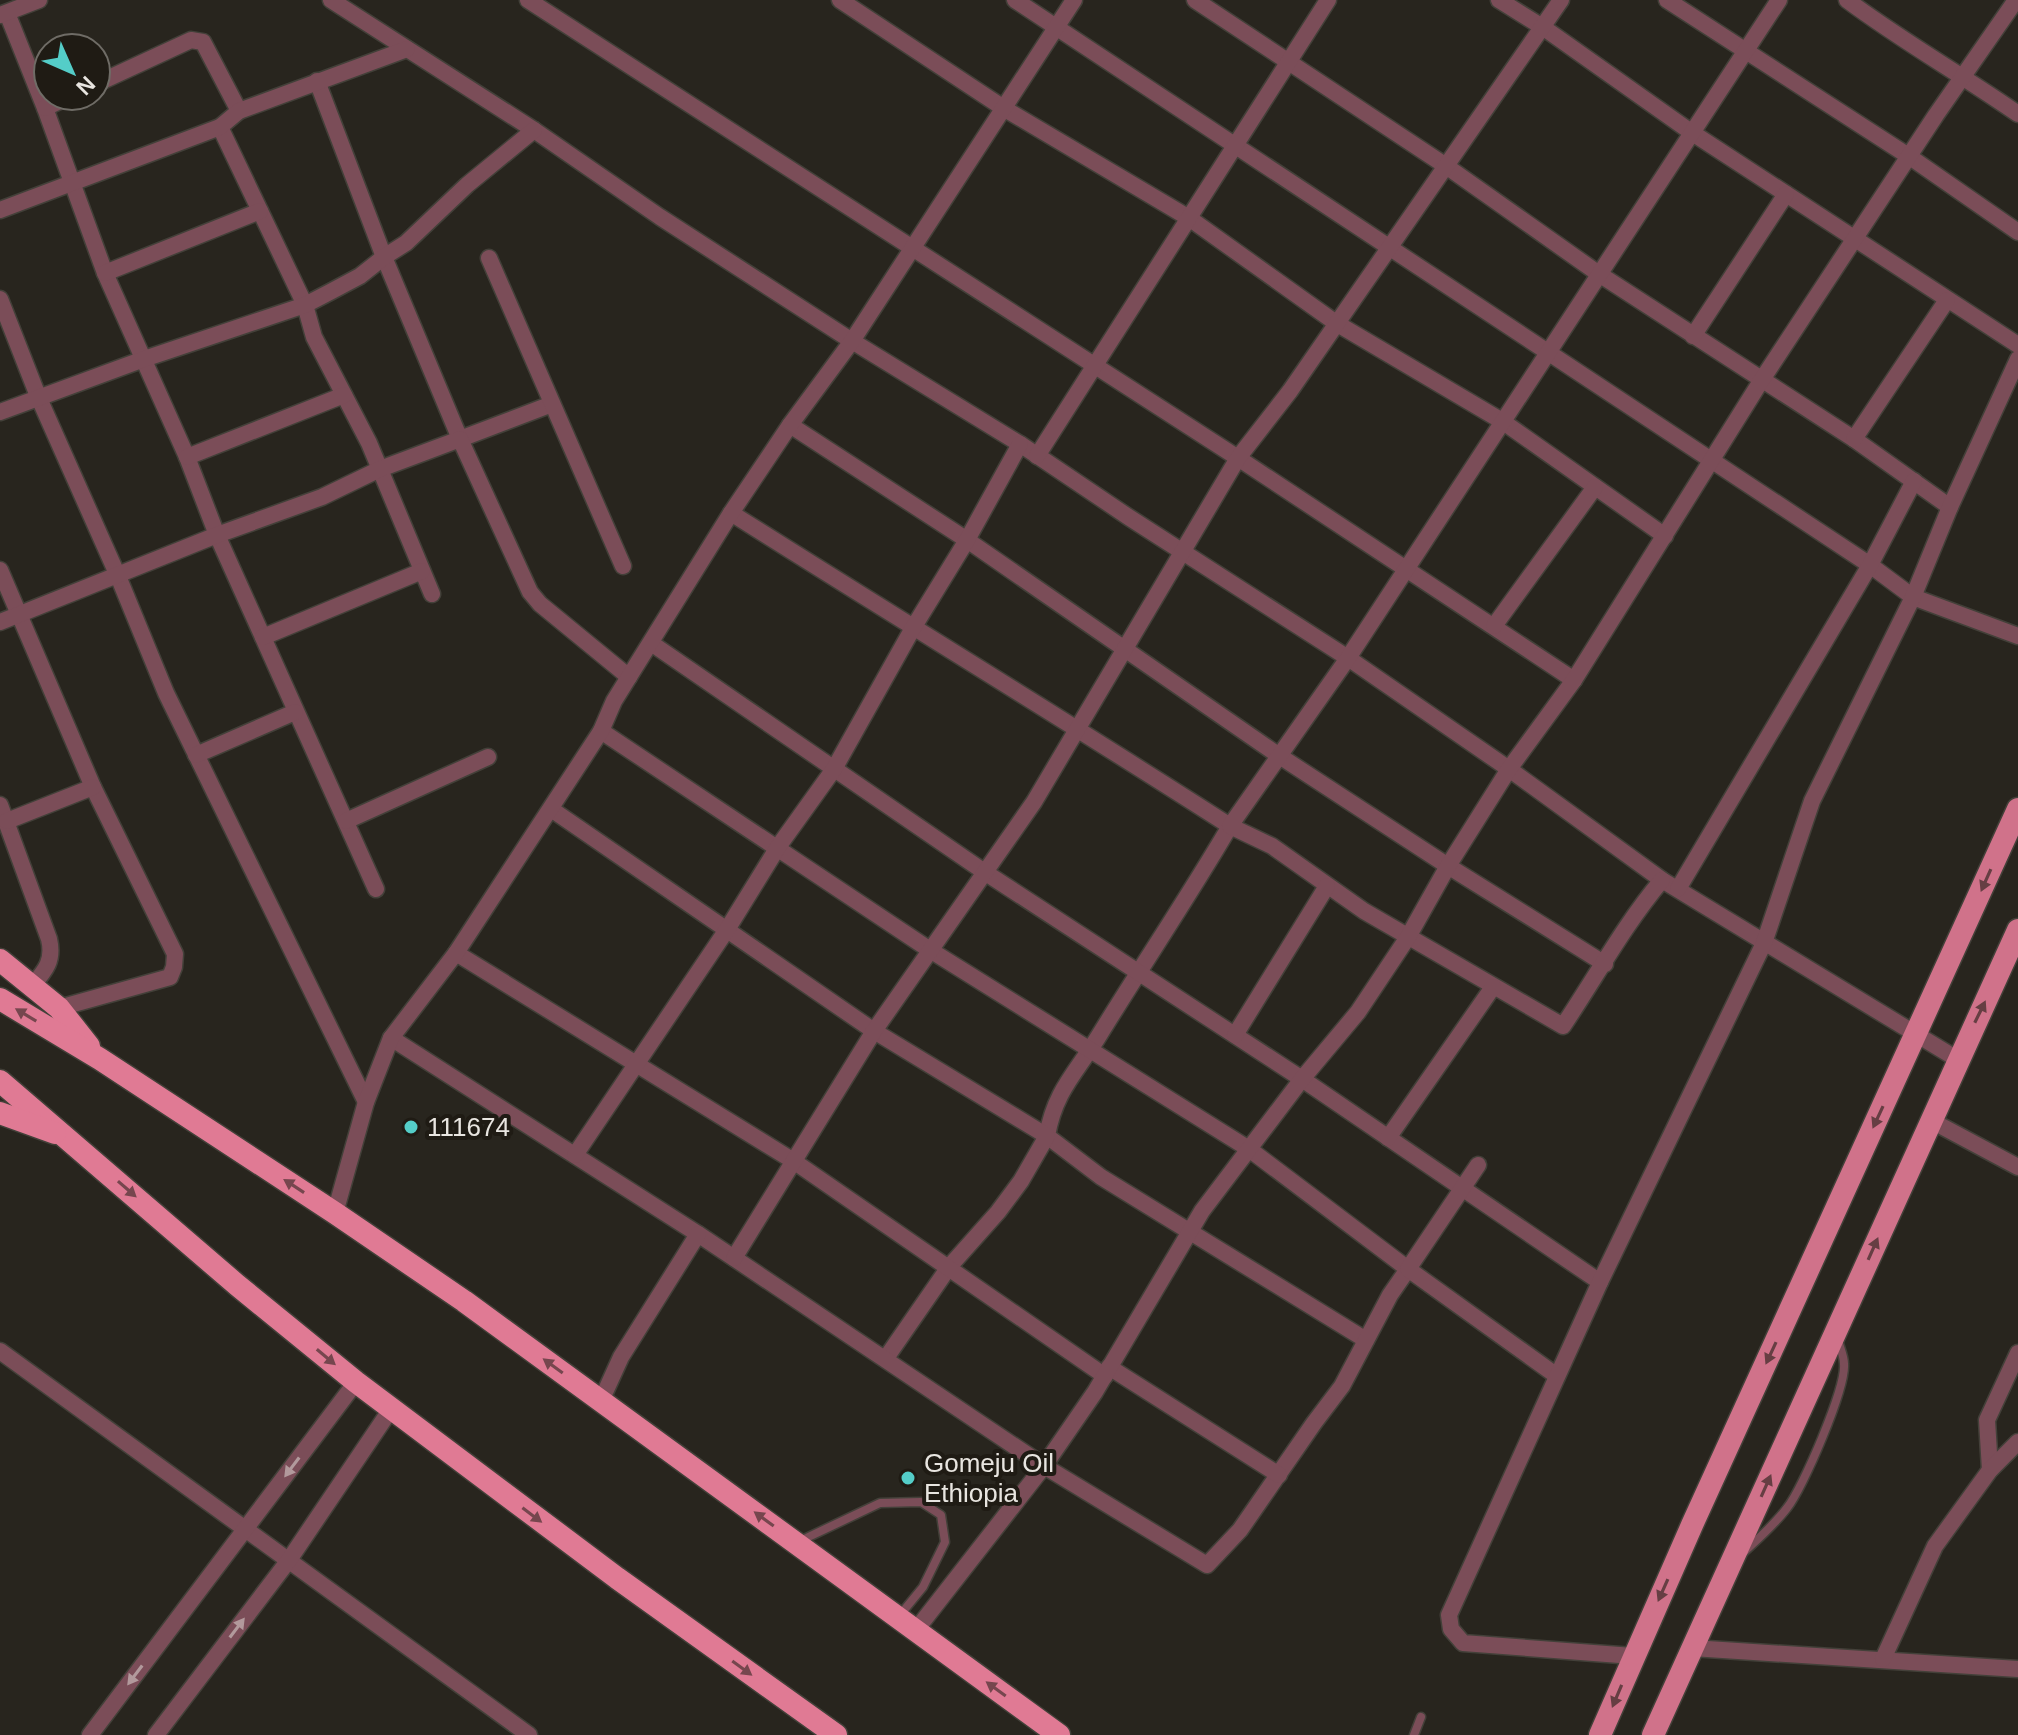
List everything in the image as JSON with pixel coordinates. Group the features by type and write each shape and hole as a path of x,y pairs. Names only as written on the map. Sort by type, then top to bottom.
{"highway":[{"path":"0,960 59,1008 100,1059"},
{"path":"0,999 100,1059 464,1301 1059,1735"},
{"path":"0,1081 237,1285 356,1382 605,1569 836,1735"},
{"path":"0,1113 69,1138"}],"main road":[{"path":"1600,1735 1633,1656 2018,809"},
{"path":"1653,1735 2018,930"}],"street":[{"path":"32,79 3,14 39,0"},
{"path":"331,0 534,130 660,217 852,341 1020,444 1181,552 1348,658 1662,880 1957,1059"},
{"path":"528,0 1238,458 1574,680"},
{"path":"840,0 1005,109 1189,218 1336,323 1502,421 1665,536"},
{"path":"1015,0 1870,565 1913,597 2018,636"},
{"path":"335,1213 366,1102 391,1038 456,953 551,809 731,513 913,250 1074,0"},
{"path":"1195,0 1446,166 1599,274 1854,439 1950,507"},
{"path":"1037,456 1328,0"},
{"path":"1499,0 1544,28 1691,132 2018,345"},
{"path":"734,1258 874,1031 1034,802 1238,458 1290,391 1561,0"},
{"path":"1667,0 1910,157 2018,232"},
{"path":"886,1358 949,1267 1021,1181 1047,1136 1051,1110 1061,1091 1184,904 1230,826 1348,658 1779,0"},
{"path":"1847,0 2018,114"},
{"path":"907,1624 1044,1466 1107,1372 1202,1211 1302,1079 1358,1012 1408,937 1509,769 1574,680 1761,381 2016,0"},
{"path":"112,77 191,40 203,42 239,111"},
{"path":"0,210 72,180 220,127 239,111 407,49"},
{"path":"317,81 384,257 460,439 530,592 540,604 629,677"},
{"path":"46,112 105,273 187,457 217,535 376,889"},
{"path":"220,127 305,305 314,337 380,469 432,594"},
{"path":"0,412 38,396 305,305 360,276 406,243 467,185 534,130"},
{"path":"1693,336 1786,194"},
{"path":"105,273 260,211"},
{"path":"489,258 623,566"},
{"path":"0,299 38,396 166,693 366,1102"},
{"path":"1854,439 1947,300"},
{"path":"1633,1656 1463,1643 1451,1629 1449,1615 1600,1282 1764,943 1812,801 1913,597 1950,507 2018,359"},
{"path":"187,457 344,395"},
{"path":"0,622 217,535 322,497 380,469 552,404"},
{"path":"790,425 967,540 1278,755 1605,964"},
{"path":"575,1155 728,928 778,847 834,769 1020,444"},
{"path":"1678,889 1870,565 1914,481"},
{"path":"1494,626 1595,487"},
{"path":"731,513 1230,826 1272,846 1327,886 1408,937 1563,1026 1605,964 1635,912 1662,880"},
{"path":"0,570 93,787 175,954 170,977 59,1008"},
{"path":"263,637 422,571"},
{"path":"651,643 986,873 1302,1079 1600,1282"},
{"path":"196,755 295,712"},
{"path":"601,731 930,950 1249,1149 1557,1376"},
{"path":"346,821 488,757"},
{"path":"32,986 46,970 52,954 4,813 93,787"},
{"path":"551,809 874,1031 1047,1136 1101,1177 1366,1340"},
{"path":"1235,1035 1327,886"},
{"path":"456,953 792,1160 1107,1372 1279,1475"},
{"path":"1388,1138 1493,987"},
{"path":"391,1038 698,1234 1044,1466 1207,1565 1240,1530 1342,1386 1390,1295 1478,1165"},
{"path":"1930,1120 2018,1167"},
{"path":"601,1401 621,1357 698,1234"},
{"path":"0,1351 529,1735"},
{"path":"1990,1470 1987,1420 2018,1353"},
{"path":"90,1735 356,1382"},
{"path":"156,1735 289,1560 391,1409"},
{"path":"1883,1659 1935,1546 1990,1470 2018,1442"},
{"path":"1692,1648 2018,1669"}],"lane":[{"path":"1731,1563 1790,1505 1821,1438 1842,1387 1844,1365 1836,1332"},
{"path":"796,1543 880,1503 921,1502 941,1515 945,1542 907,1624"},
{"path":"1414,1735 1421,1717"}],"place":[{"name":"111674","path":"411,1127"},
{"name":"Gomeju Oil Ethiopia","path":"908,1478"}]}
